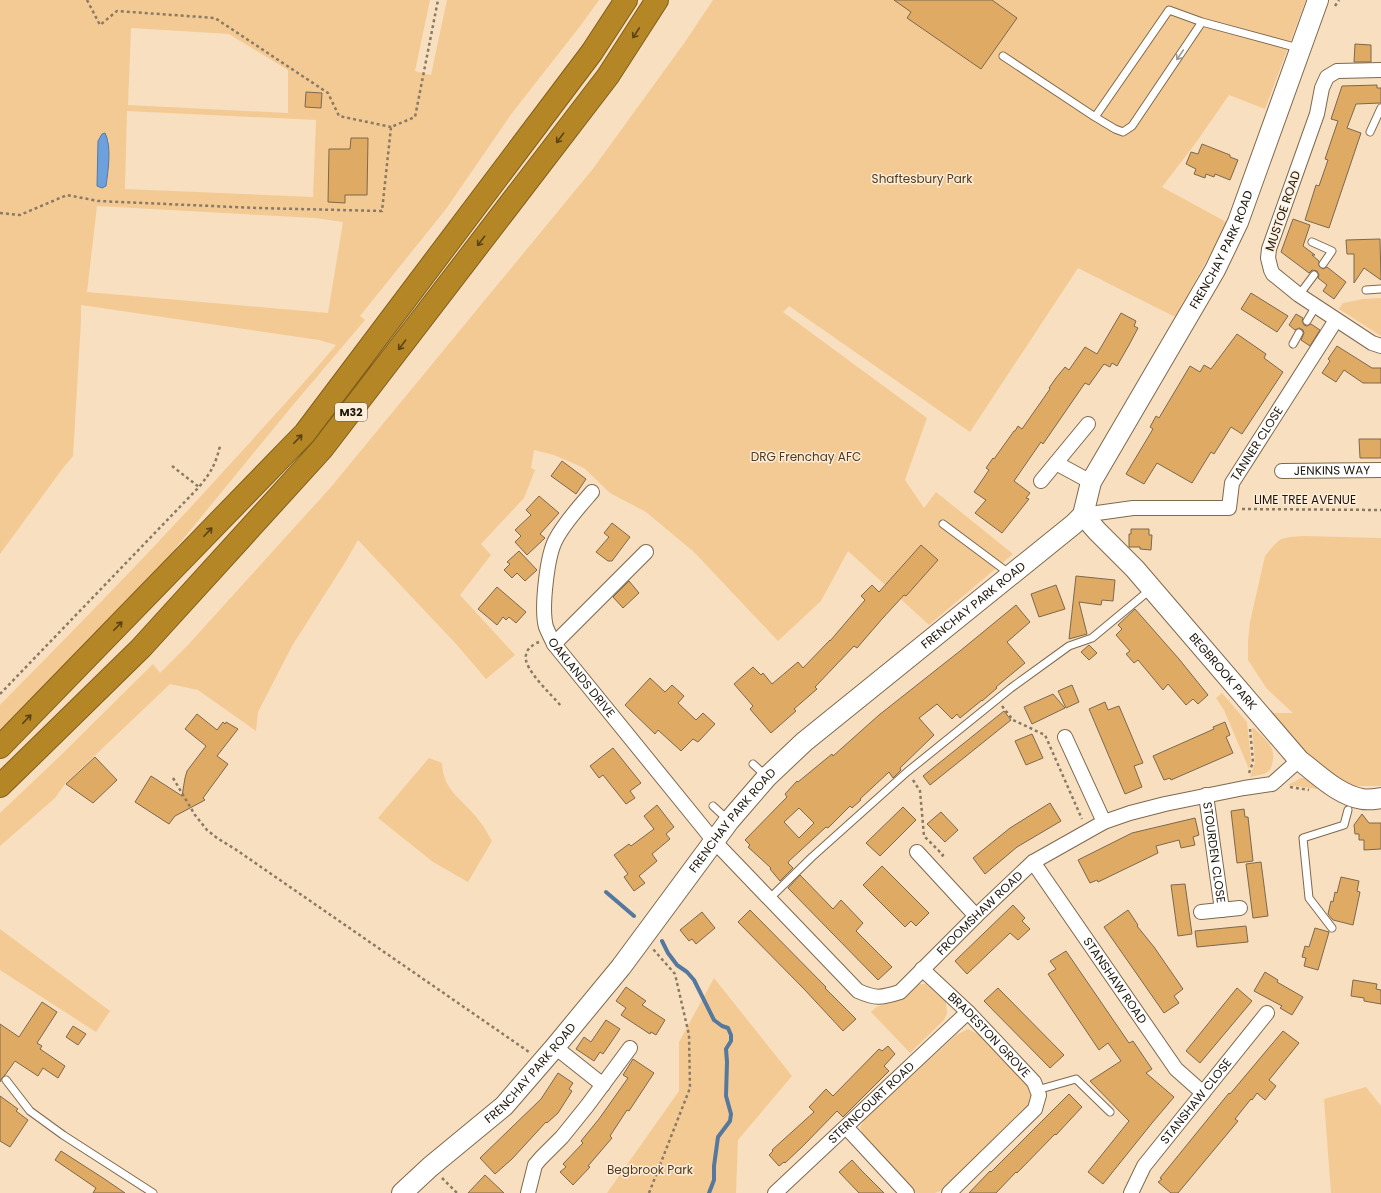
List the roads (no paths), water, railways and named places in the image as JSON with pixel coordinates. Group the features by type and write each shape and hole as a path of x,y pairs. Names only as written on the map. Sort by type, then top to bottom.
{"highway":[{"name":"M32","path":"0,747 305,433 592,52 626,0"},
{"name":"M32","path":"0,786 141,648 322,449 608,76 657,0"}],"main road":[{"name":"FRENCHAY PARK ROAD","path":"402,1193 430,1167 504,1106 549,1054 642,939 729,821 760,771 804,742 1074,524 1083,515 1091,482 1215,270 1238,222 1318,0"},
{"name":"BEGBROOK PARK","path":"1083,515 1152,588 1300,760 1331,784 1351,796 1365,799 1381,798"}],"street":[{"name":"MUSTOE ROAD","path":"1381,70 1335,72 1327,77 1319,107 1268,255 1273,274 1299,295 1372,343 1381,346"},
{"name":"TANNER CLOSE","path":"1083,515 1134,508 1229,508 1232,483 1336,320"},
{"path":"1041,480 1088,424"},
{"path":"1056,463 1091,482"},
{"name":"JENKINS WAY","path":"1282,471 1381,470"},
{"name":"OAKLANDS DRIVE","path":"592,492 574,512 555,539 546,582 544,611 546,627 552,639 714,841"},
{"path":"552,639 646,552"},
{"path":"1065,737 1104,822"},
{"name":"FROOMSHAW ROAD","path":"714,841 858,991 872,997 885,997 900,992 976,916 1033,862 1087,831 1104,822 1165,804 1206,795 1272,784 1300,760"},
{"name":"STOURDEN CLOSE","path":"1206,795 1222,910"},
{"path":"917,852 976,916"},
{"name":"STANSHAW ROAD","path":"1033,862 1176,1070 1203,1094"},
{"name":"STOURDEN CLOSE","path":"1201,912 1240,908"},
{"name":"BRADESTON GROVE","path":"922,969 968,1012 1034,1082 1039,1095 1035,1109 949,1193"},
{"name":"STERNCOURT ROAD","path":"775,1193 968,1012"},
{"name":"STANSHAW CLOSE","path":"1131,1193 1144,1166 1267,1013"},
{"path":"528,1193 535,1165 562,1137 604,1085 630,1048"},
{"path":"549,1054 604,1085"},
{"path":"846,1127 907,1193"}],"lane":[{"path":"1094,117 1169,10 1202,22 1300,48"},
{"path":"1003,56 1094,117 1123,132 1132,126 1202,22"},
{"path":"1370,132 1381,108"},
{"path":"1312,242 1332,251 1323,264"},
{"path":"1299,295 1314,275"},
{"path":"1366,290 1381,290"},
{"path":"1307,321 1316,306"},
{"path":"1293,344 1300,333"},
{"path":"943,524 1011,574"},
{"path":"769,899 812,857 907,772 997,699 1069,646 1092,638 1152,588"},
{"path":"713,806 729,821"},
{"path":"1332,928 1309,898 1303,838 1344,825 1348,810"},
{"path":"1037,1090 1076,1079 1110,1112"},
{"path":"6,1080 30,1111 63,1135 153,1193"}],"water":[{"path":"105,133 107,138 109,159 106,186 102,188 97,186 98,141 102,134"}],"waterway":[{"path":"606,892 634,916"},
{"path":"662,941 668,953 677,965 687,972 694,980 714,1020 722,1026 728,1028 731,1035 731,1041 726,1049 726,1096 731,1114 730,1121 718,1137 714,1166 714,1180 709,1193"}],"park label":[{"name":"Shaftesbury Park","path":"922,179"},
{"name":"DRG Frenchay AFC","path":"806,457"},
{"name":"Begbrook Park","path":"650,1170"}]}
